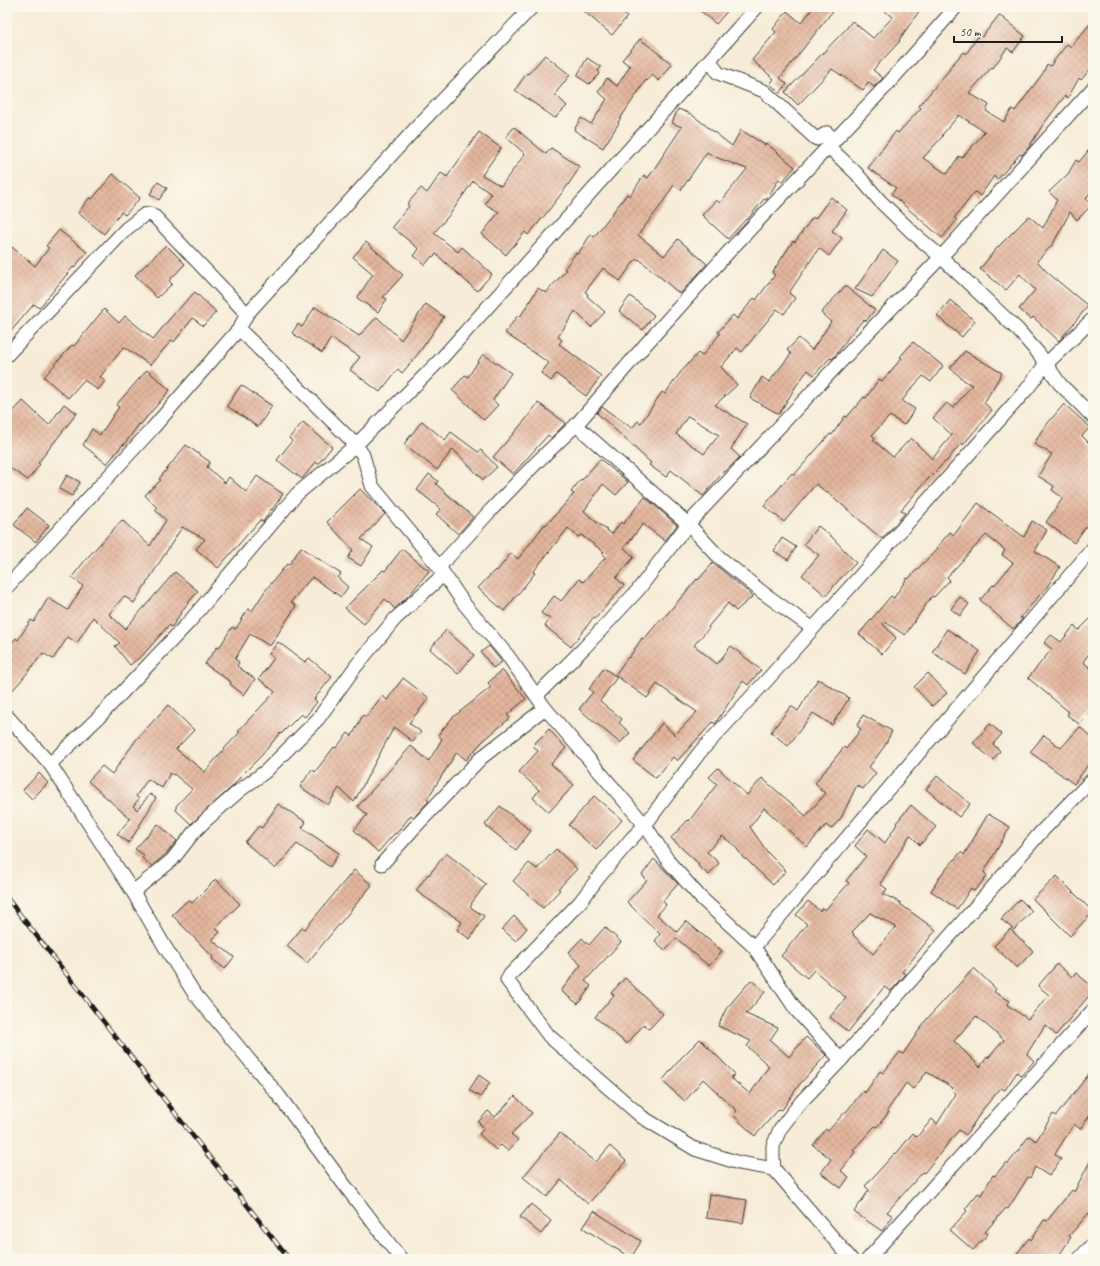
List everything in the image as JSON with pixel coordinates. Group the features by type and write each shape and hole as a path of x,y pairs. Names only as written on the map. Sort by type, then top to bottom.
{"street":[{"path":"7,587 146,435 239,330 247,314 415,130 532,7"},
{"path":"50,764 98,718 190,621 297,494 356,445 441,359 757,7"},
{"path":"133,892 172,860 194,832 207,819 239,791 266,771 318,719 356,666 395,618 441,571 526,473 576,425 646,344 734,247 887,85 956,7"},
{"path":"710,60 718,73 764,91 815,138 817,139 826,133 832,143 886,208 941,257 1018,330 1039,354 1060,384 1093,417"},
{"path":"537,695 584,648 638,590 688,524 941,257 1093,88"},
{"path":"7,355 126,229 144,215 150,214 155,217 247,314"},
{"path":"774,1169 739,1163 695,1149 642,1117 549,1036 507,980 510,975 580,902 599,877 645,825 700,752 767,680 1027,389 1046,365 1093,319"},
{"path":"239,330 356,445 363,455 372,486 441,571 465,605 508,656 545,708 645,825 669,862 700,897 754,947 797,1011 841,1060"},
{"path":"576,425 688,524 719,556 762,592 812,628"},
{"path":"754,947 1093,548"},
{"path":"382,864 481,758 545,708"},
{"path":"7,716 50,764 133,892 164,947 194,993 279,1096 401,1259"},
{"path":"851,1259 774,1169 773,1146 780,1129 802,1102 841,1060 1042,831 1093,779"},
{"path":"868,1259 1093,1010"},
{"path":"1079,1259 1093,1244"}],"building":[{"path":"579,7 616,7 627,17 612,35"},
{"path":"696,7 731,7 716,24"},
{"path":"814,7 836,7 780,78 787,84 780,93 770,84 774,79 752,60 776,32 773,29 787,11 801,23"},
{"path":"880,7 922,7 899,40 900,41 873,70 883,78 874,87 868,82 863,90 832,69 798,105 785,92 852,21 873,38 893,17"},
{"path":"999,15 1025,36 1013,52 1007,48 993,68 992,67 969,93 989,105 986,111 1004,122 1012,109 1015,111 1043,73 1047,64 1050,66 1067,44 1071,47 1093,20 1093,66 1081,80 1079,78 1068,98 1065,96 1022,155 1020,154 997,180 994,176 980,196 975,192 954,218 957,220 942,238 891,194 896,188 868,168 896,131 898,133 921,108 919,106 950,69 949,68 964,52 966,54 979,35 982,37","holes":["959,115 985,132 962,158 959,156 947,174 923,158 943,136 942,135"]},
{"path":"640,39 672,64 659,81 652,75 647,81 646,80 618,122 619,123 603,148 574,130 581,118 591,124 607,99 598,92 607,78 617,86 630,66 622,60"},
{"path":"545,55 570,75 555,94 567,106 555,118 515,90 527,73 528,74"},
{"path":"587,58 601,67 598,71 600,73 589,84 577,76"},
{"path":"678,109 691,114 732,146 741,130 765,145 766,143 795,167 782,182 779,179 766,200 764,199 747,220 746,219 728,239 702,215 716,200 720,203 747,169 713,156 707,152 681,190 674,185 659,208 638,235 664,256 678,239 707,264 680,294 639,259 636,259 620,281 603,268 585,292 588,294 587,296 605,312 591,327 575,311 558,337 562,340 559,344 601,376 586,396 556,374 551,381 541,373 549,363 505,333 518,315 520,317 538,288 546,293 566,270 564,269 576,253 578,254 591,234 594,237 627,194 630,196 644,175 648,178 682,127 672,123"},
{"path":"514,127 546,154 551,148 580,167 545,215 528,235 525,232 506,255 482,234 499,212 485,204 491,194 473,181 451,213 434,233 458,252 462,247 492,274 477,291 436,254 433,257 432,256 425,265 414,256 419,249 392,227 409,206 407,204 421,188 427,193 441,173 447,177 479,132 501,148 482,175 501,186 525,154 506,137"},
{"path":"1093,145 1093,187 1086,199 1092,205 1077,220 1070,212 1053,244 1037,261 1048,273 1088,306 1059,341 1033,317 1031,319 1019,309 1035,290 1020,274 1006,290 980,269 996,249 1029,216 1043,228 1057,200 1049,192 1068,174 1076,160 1079,162"},
{"path":"113,174 140,198 125,215 121,212 104,234 78,213 90,197 92,199"},
{"path":"158,182 167,188 159,200 150,194"},
{"path":"831,197 847,210 832,231 842,238 829,256 819,248 789,293 795,298 784,314 777,309 742,352 737,348 721,367 737,385 715,405 747,424 731,449 740,457 725,472 724,471 703,496 671,470 666,477 649,465 651,463 597,413 602,407 632,428 638,421 641,423 662,392 665,394 680,373 698,353 702,356 720,334 718,332 733,315 737,319 754,298 756,300 775,275 772,273 793,241 795,242 813,217 815,219","holes":["688,416 719,435 704,454 676,434"]},
{"path":"59,230 87,252 39,308 34,304 7,336 7,243 35,266 49,248 46,246"},
{"path":"366,242 403,275 383,297 387,299 378,312 357,298 373,274 353,257"},
{"path":"166,245 185,264 169,281 172,284 157,298 135,275"},
{"path":"883,250 898,261 872,297 855,289"},
{"path":"845,286 875,310 866,321 864,319 835,356 832,359 830,358 814,375 808,370 796,386 779,414 750,398 762,377 769,382 791,354 787,350 799,338 812,350 831,322 821,313"},
{"path":"195,292 216,312 203,326 193,318 174,342 172,340 150,365 124,347 100,377 105,381 98,390 84,380 68,398 44,377 72,345 74,346 104,309 119,323 125,316 153,339"},
{"path":"630,296 654,315 643,330 619,311"},
{"path":"950,300 975,321 962,337 937,316"},
{"path":"426,304 444,317 418,354 402,373 398,369 380,392 350,370 360,357 331,338 322,353 292,333 298,324 302,327 315,307 359,336 377,317 401,340"},
{"path":"913,342 943,366 931,382 923,376 902,401 915,409 904,425 890,416 872,435 875,438 873,440 893,457 911,438 932,459 952,435 933,418 947,403 953,408 972,385 950,368 965,351 1002,373 984,403 992,410 963,445 961,443 946,462 926,481 901,510 905,513 882,539 816,484 784,522 764,506 792,473 794,475 830,434 832,435 845,416 847,417 864,397 866,398 879,379 882,381 902,358 900,357"},
{"path":"483,354 511,373 493,400 498,405 484,420 452,390 465,375 468,377"},
{"path":"147,370 170,390 140,425 139,424 124,445 123,444 107,464 83,445 92,429 100,435 119,407 116,405"},
{"path":"241,385 272,406 258,427 227,406"},
{"path":"23,401 49,425 64,404 77,413 38,463 40,464 28,480 7,466 7,418"},
{"path":"538,403 566,423 551,438 548,435 513,474 493,457"},
{"path":"1064,404 1090,427 1082,436 1093,447 1093,530 1087,525 1074,543 1046,522 1063,498 1052,490 1054,486 1038,476 1052,454 1034,444 1042,430"},
{"path":"422,421 445,440 451,432 478,452 481,450 497,467 483,480 453,449 437,470 404,444"},
{"path":"303,422 332,447 318,464 316,462 302,479 277,460 292,441 289,438"},
{"path":"186,445 210,462 207,467 225,483 229,477 246,492 257,476 283,494 263,522 260,520 218,568 196,549 205,539 182,527 134,603 124,596 109,614 125,629 175,572 198,591 184,608 172,627 169,625 143,655 130,665 115,646 120,643 93,617 77,643 68,637 53,659 43,653 7,696 7,649 16,638 18,640 31,620 34,622 48,598 68,610 83,586 72,577 87,558 122,520 150,546 166,520 155,510 157,508 145,495 161,480 159,479"},
{"path":"600,459 628,482 616,495 603,484 584,511 595,521 612,534 621,522 623,524 645,497 677,525 665,541 643,524 624,548 634,557 616,578 624,585 595,619 593,618 571,647 545,626 550,619 541,613 554,596 561,601 579,579 583,582 606,557 602,553 604,552 581,535 578,537 568,528 533,572 535,573 504,611 478,588 495,570 497,571 511,553 518,559 545,524 546,525 574,494 571,492"},
{"path":"429,474 438,481 436,484 473,517 458,534 436,514 441,509 417,490"},
{"path":"67,475 80,482 72,496 59,489"},
{"path":"360,489 385,514 361,539 373,547 361,566 348,558 353,550 327,522"},
{"path":"978,503 1024,537 1032,521 1047,530 1035,551 1060,567 1047,587 1020,618 1023,618 1015,628 1012,628 980,600 1013,563 1002,555 1005,550 986,535 947,577 950,580 934,597 932,596 905,635 885,622 883,624 896,638 882,654 859,634 891,596 894,598 907,578 908,579 938,548 937,547 950,532 954,535"},
{"path":"27,508 49,525 36,542 14,525"},
{"path":"818,526 832,537 856,563 838,581 826,596 802,575 819,555 804,544"},
{"path":"782,538 796,547 788,560 774,551"},
{"path":"301,547 341,574 338,578 348,587 341,597 312,577 291,602 296,606 270,646 250,634 235,659 239,662 237,666 255,679 244,695 230,684 231,682 205,664 217,647 219,648 232,627 236,629 248,609 252,611 265,591 287,564 289,565"},
{"path":"402,549 429,571 395,609 385,599 364,624 345,608 383,570 385,571"},
{"path":"713,563 753,596 736,611 728,603 694,645 717,664 731,646 761,670 748,685 743,681 715,724 713,722 677,761 673,757 656,778 633,760 662,723 675,735 697,712 657,684 647,698 615,675 628,657 629,658 642,638 644,639 661,619 662,620 697,579 698,580"},
{"path":"960,597 969,604 960,616 951,609"},
{"path":"1093,616 1093,648 1083,662 1093,670 1093,708 1079,724 1067,715 1069,712 1028,678 1052,649 1044,643 1051,635 1061,642 1074,626 1079,630"},
{"path":"947,629 980,651 965,674 932,652"},
{"path":"446,630 474,655 458,674 430,649"},
{"path":"278,642 305,662 309,658 332,677 314,699 317,702 305,717 301,714 281,734 280,733 233,786 191,824 176,810 176,806 192,789 174,774 173,775 170,773 162,788 148,779 136,796 139,799 133,806 137,810 150,794 156,798 129,843 117,834 130,819 88,781 102,766 112,774 136,740 168,705 194,730 176,749 205,772 240,732 238,731 275,692 259,679 274,658 269,654"},
{"path":"489,646 502,662 493,668 481,652"},
{"path":"604,668 617,677 600,701 622,719 619,723 630,733 620,743 579,709 593,692 589,689"},
{"path":"502,670 526,699 507,715 510,718 483,741 466,760 457,752 427,799 429,801 414,817 411,815 396,834 395,833 378,852 354,830 367,815 358,806 411,746 429,761 442,739 438,735 452,718 491,687 488,683"},
{"path":"928,673 947,693 932,706 914,687"},
{"path":"403,678 429,698 409,723 421,732 413,742 394,727 354,802 339,788 328,805 300,787 312,769 315,772 334,747 336,748 348,733 352,736 363,715 366,717 382,696 387,700"},
{"path":"818,679 849,698 832,725 813,713 788,746 771,732 791,706 798,711"},
{"path":"863,715 892,731 884,747 869,767 876,773 863,789 857,785 841,818 831,829 826,825 807,847 764,808 750,827 768,853 786,871 773,885 746,859 744,859 735,846 722,836 707,852 719,863 709,875 698,866 699,864 671,838 688,820 689,821 717,784 709,777 718,768 747,795 762,778 806,816 826,793 820,790 821,788 815,783 844,747 846,749 861,729 857,726"},
{"path":"990,724 1002,734 993,744 1000,751 993,760 973,743"},
{"path":"1080,727 1093,739 1093,758 1074,784 1030,752 1044,735 1061,748"},
{"path":"549,729 566,748 551,764 574,785 549,812 533,798 539,790 519,772 538,751 533,745"},
{"path":"39,773 48,783 32,799 23,790"},
{"path":"937,776 970,804 959,817 926,789"},
{"path":"594,796 622,820 596,850 569,825"},
{"path":"278,804 306,822 302,828 339,853 330,867 297,844 275,869 245,842 259,826 262,828"},
{"path":"911,805 936,827 920,845 910,835 880,884 887,889 883,894 901,903 900,904 936,930 902,972 906,974 891,991 884,987 848,1032 830,1017 846,998 814,970 807,978 781,956 807,924 796,915 808,901 820,911 822,908 825,910 849,883 846,881 866,856 855,846 868,829 885,843 897,824 896,823","holes":["870,913 896,927 873,954 853,935 854,934 852,932"]},
{"path":"500,806 531,831 516,850 485,825"},
{"path":"988,814 1010,827 984,872 987,876 974,891 971,888 957,909 931,891 941,875 961,852 964,855"},
{"path":"158,824 177,841 166,854 152,866 142,858 144,855 135,849"},
{"path":"556,849 577,869 543,908 513,881 529,863 537,869"},
{"path":"446,853 486,884 470,907 484,916 470,939 457,930 462,922 416,891"},
{"path":"654,859 678,884 663,901 666,905 657,915 677,932 686,921 722,951 709,966 676,938 665,950 655,941 660,934 627,902 647,880 642,875"},
{"path":"354,870 372,885 307,963 287,946 302,928 305,929"},
{"path":"1057,876 1093,912 1070,936 1033,899"},
{"path":"216,879 240,904 215,928 220,932 212,940 234,957 225,969 212,959 213,957 172,915 188,900 192,903"},
{"path":"1020,899 1032,911 1014,930 1001,919"},
{"path":"514,916 527,928 516,941 502,929"},
{"path":"605,927 621,942 585,981 591,986 578,1004 561,991 581,965 568,953 582,938 589,945"},
{"path":"1010,929 1033,951 1017,968 994,946"},
{"path":"1057,964 1072,977 1076,973 1093,987 1093,991 1056,1035 1045,1025 1027,1054 1034,1061 1021,1076 1017,1072 1005,1090 1001,1088 983,1109 966,1135 959,1130 924,1173 923,1172 887,1212 893,1216 882,1231 854,1212 869,1190 865,1186 895,1153 896,1154 913,1133 917,1137 932,1119 937,1124 956,1094 952,1089 953,1088 927,1072 913,1089 906,1083 887,1111 889,1112 877,1127 875,1126 853,1150 855,1152 841,1171 849,1177 841,1188 821,1173 831,1159 813,1145 826,1129 828,1131 863,1091 865,1093 880,1071 883,1073 900,1052 903,1054 926,1020 974,968 996,989 994,992 1010,1001 1007,1005 1028,1019 1049,995 1038,986","holes":["976,1016 1004,1040 988,1058 987,1057 980,1067 954,1041"]},
{"path":"625,978 663,1014 649,1029 644,1024 627,1044 595,1017 614,995 611,993"},
{"path":"751,980 765,992 746,1014 778,1028 770,1040 789,1057 806,1037 826,1055 799,1085 782,1110 779,1109 755,1136 733,1115 737,1111 703,1079 685,1101 662,1081 681,1058 700,1039 735,1074 731,1078 750,1094 769,1066 747,1046 751,1041 718,1026 726,1009"},
{"path":"1093,1069 1093,1111 1080,1129 1074,1124 1055,1154 1061,1159 1049,1176 1035,1167 1030,1178 1028,1177 1008,1209 1006,1208 985,1232 988,1234 973,1250 950,1230 967,1211 965,1209 978,1193 981,1195 993,1175 995,1176 1006,1162 1008,1164 1029,1136 1036,1141 1053,1114 1056,1116"},
{"path":"479,1075 490,1083 480,1097 469,1090"},
{"path":"515,1096 532,1113 511,1134 518,1140 508,1151 501,1145 496,1150 479,1134 484,1128 478,1122 488,1111 495,1117"},
{"path":"560,1133 596,1162 610,1146 626,1161 588,1204 561,1180 547,1197 523,1177"},
{"path":"1093,1156 1093,1215 1089,1213 1069,1236 1071,1237 1060,1254 1058,1253 1053,1259 1013,1259 1029,1238 1031,1240 1044,1220 1047,1221 1072,1190 1074,1192"},
{"path":"709,1194 747,1200 743,1223 706,1218"},
{"path":"531,1204 551,1221 541,1234 520,1217"},
{"path":"594,1211 641,1241 631,1258 583,1228"}],"railway":[{"path":"7,898 289,1259"}]}
